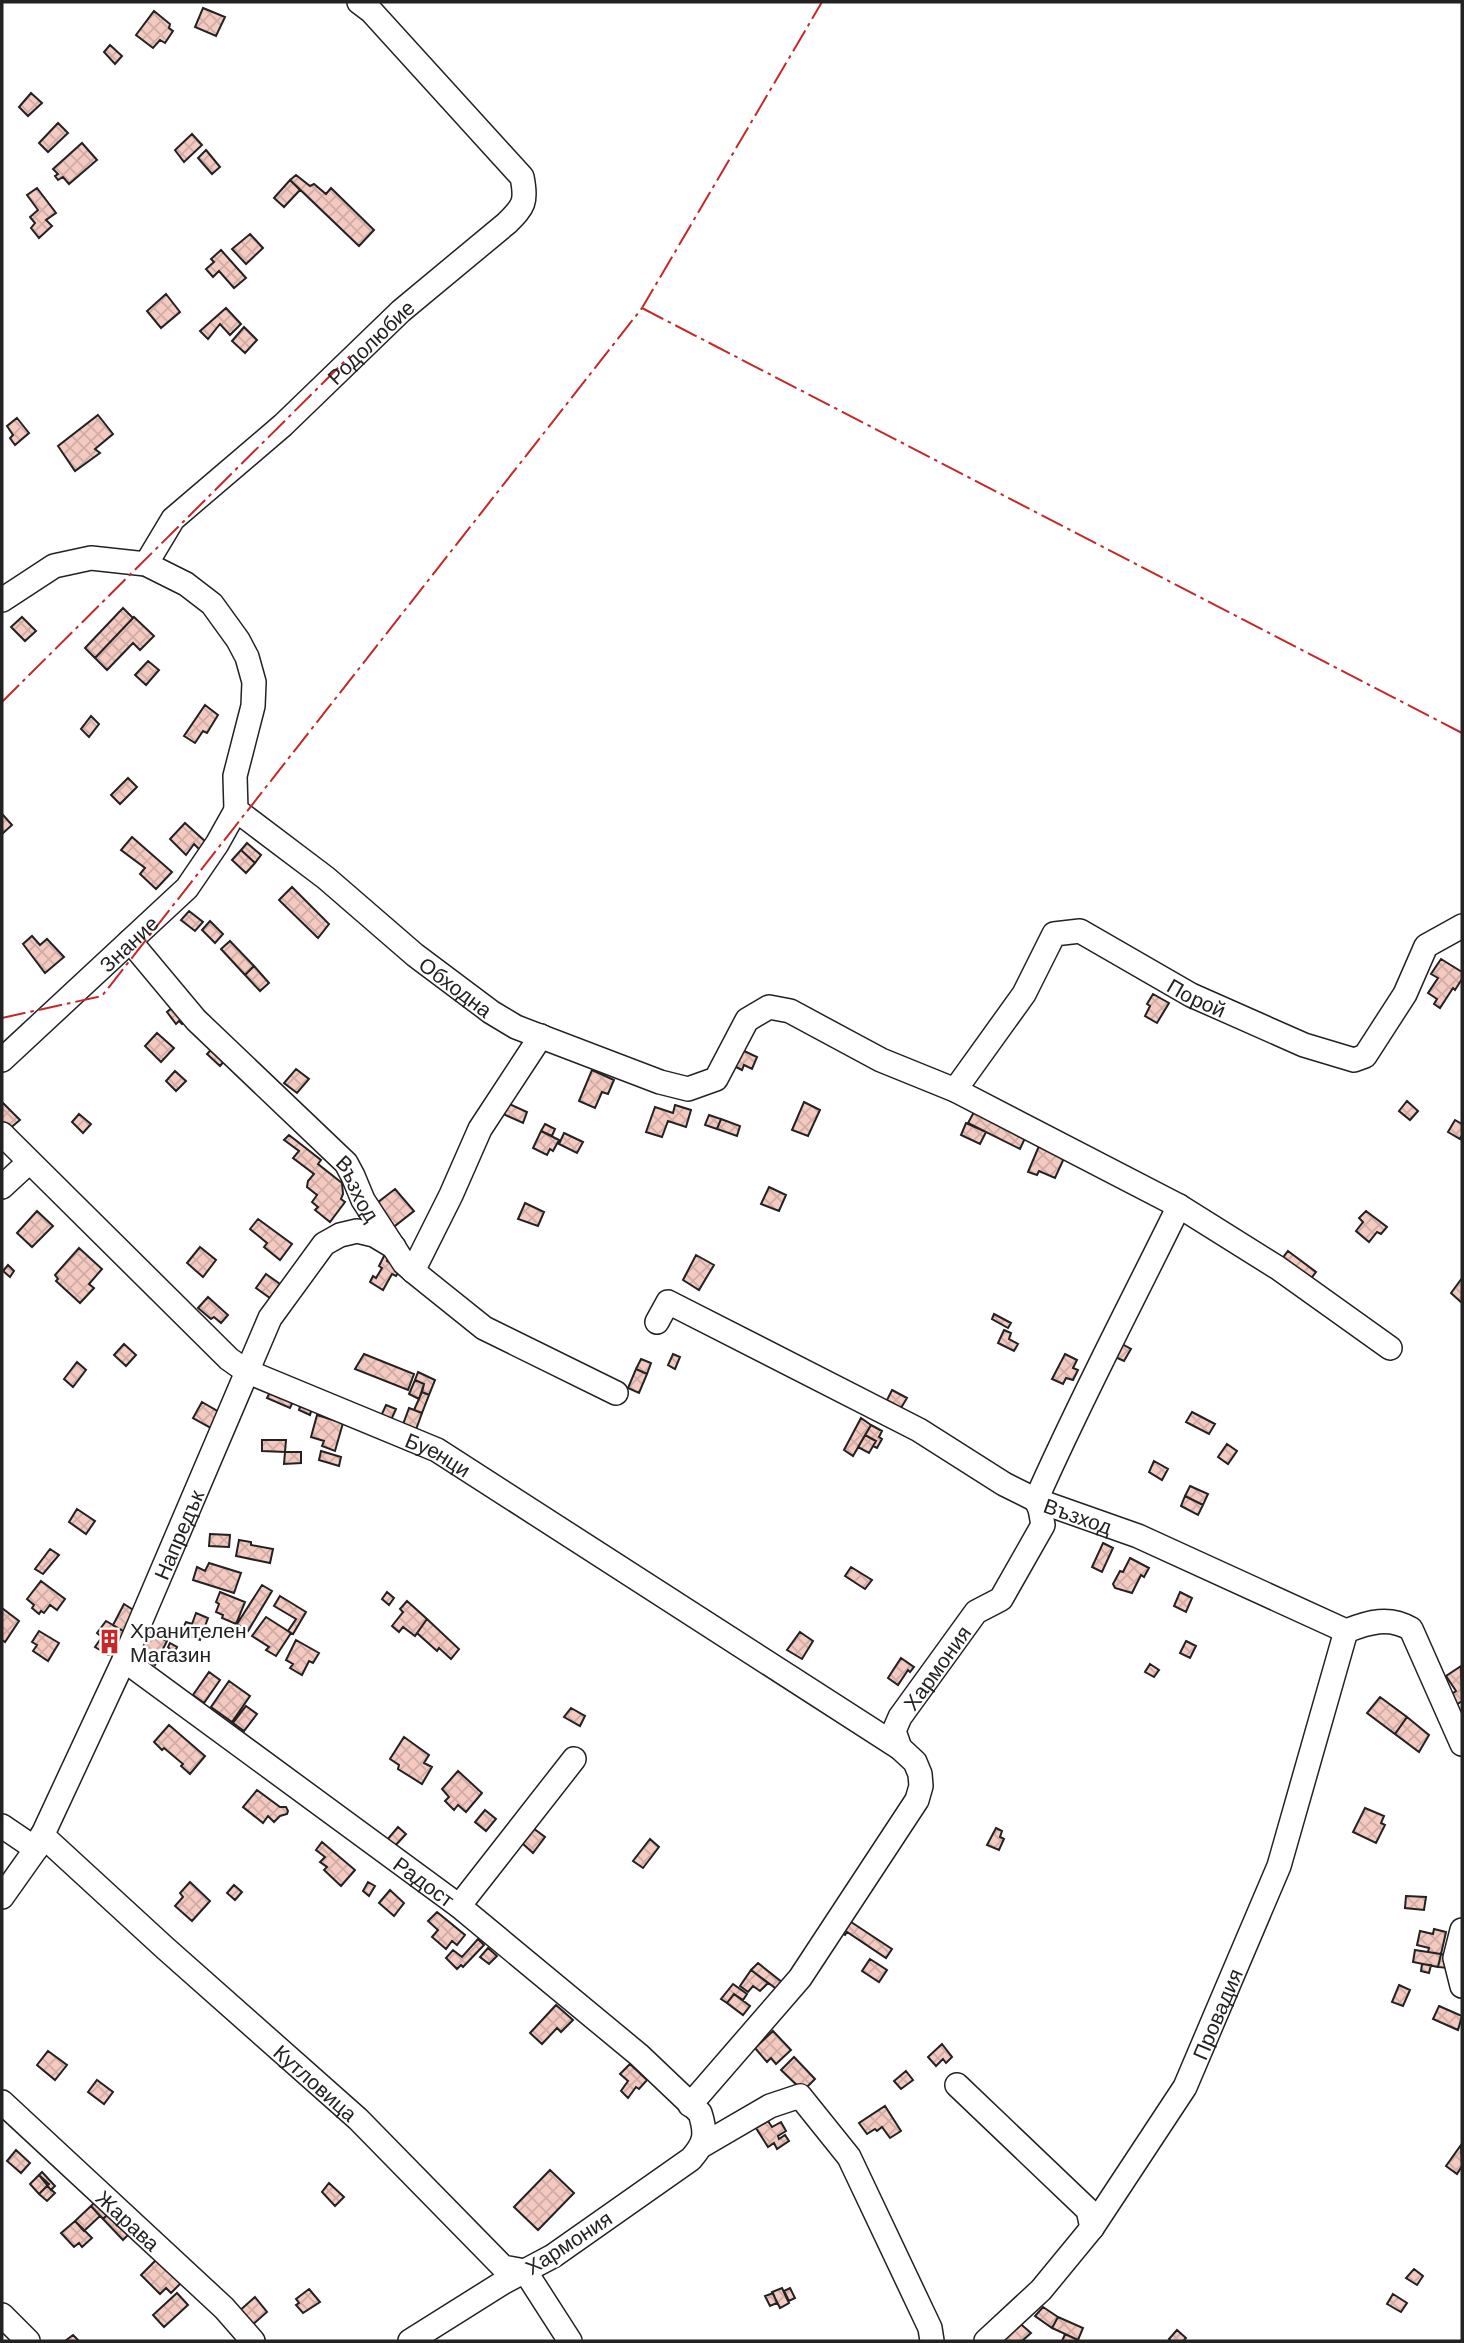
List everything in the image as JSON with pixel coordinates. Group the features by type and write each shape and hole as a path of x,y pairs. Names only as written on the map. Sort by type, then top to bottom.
{"street":[{"name":"Родолюбие","path":"146,564 173,519 283,425 401,311 520,211 526,195 522,177 371,11 359,2"},
{"path":"2,600 54,566 90,558 146,564 186,584 212,604 227,622 247,657 254,682 253,706 234,776 236,810"},
{"name":"Знание","path":"2,1060 187,888 217,845 236,810"},
{"name":"Обходна","path":"236,810 326,878 415,955 491,1013 541,1037 660,1082 688,1089 716,1079 747,1020 769,1007 790,1011 881,1060 955,1090"},
{"name":"Порой","path":"955,1090 1024,994 1054,933 1080,931 1191,995 1304,1045 1354,1060 1365,1055 1405,993 1426,946 1462,926"},
{"name":"Възход","path":"130,941 196,1020 346,1164 354,1176 363,1200 412,1271 484,1328 616,1393"},
{"path":"412,1271 451,1195 480,1129 541,1037"},
{"path":"955,1090 1179,1206 1278,1268 1390,1349"},
{"name":"Буенци","path":"2,1134 229,1359 246,1371 437,1450 900,1748"},
{"path":"2,1187 29,1162"},
{"name":"Хармония","path":"900,1748 894,1731 900,1717 976,1612 1001,1599 1043,1525 1041,1509 1036,1500 1074,1414 1179,1206"},
{"name":"Напредък","path":"2,1897 39,1842 124,1660 270,1318 324,1244 340,1235 357,1231 374,1235 394,1247"},
{"name":"Възход","path":"657,1322 668,1302 919,1430 1004,1484 1036,1500 1138,1536 1346,1631"},
{"path":"1346,1631 1367,1622 1390,1620 1410,1629 1462,1744"},
{"name":"Провадия","path":"986,2341 1041,2290 1092,2228 1185,2087 1279,1866 1346,1631"},
{"name":"Радост","path":"124,1660 459,1906 639,2055 700,2113 703,2136"},
{"path":"690,2105 800,1978 917,1800 922,1786 920,1774 915,1762 900,1748"},
{"path":"459,1906 574,1759"},
{"name":"Кутловица","path":"2,1826 39,1842 165,1948 358,2119 503,2267 525,2271"},
{"path":"1462,1930 1455,1958 1462,1986"},
{"path":"957,2085 1088,2210 1092,2228"},
{"name":"Хармония","path":"410,2341 553,2256 691,2160 703,2136 770,2106 800,2096 849,2157 930,2328 932,2341"},
{"name":"Жарава","path":"2,2102 224,2308 253,2341"},
{"path":"525,2271 570,2341"},
{"path":"2,2315 28,2341"}],"building":[{"path":"203,8 225,17 216,36 195,27"},
{"path":"154,11 170,24 169,28 173,31 165,43 160,40 153,48 136,35"},
{"path":"110,45 122,56 115,64 104,52"},
{"path":"31,93 42,103 28,116 19,107"},
{"path":"58,123 68,133 48,152 39,143"},
{"path":"192,134 202,145 184,162 175,150"},
{"path":"82,143 97,160 69,184 63,177 58,180 55,176 58,174 53,169"},
{"path":"206,150 220,167 212,174 198,158"},
{"path":"296,175 326,194 331,188 374,230 359,246 290,180"},
{"path":"290,180 300,190 284,207 274,198"},
{"path":"37,188 56,213 46,220 52,226 39,238 31,228 35,223 30,217 38,210 27,195"},
{"path":"250,234 263,248 246,264 232,249"},
{"path":"221,250 246,278 234,288 219,271 213,277 206,269 214,262 211,259"},
{"path":"166,294 180,312 161,328 147,311"},
{"path":"226,308 241,324 230,335 220,324 208,339 200,331"},
{"path":"244,327 257,340 245,353 232,341"},
{"path":"98,415 113,434 95,449 100,453 75,471 58,446"},
{"path":"17,418 29,433 15,445 7,426"},
{"path":"123,608 133,618 95,658 85,648"},
{"path":"22,617 36,631 25,641 11,627"},
{"path":"134,617 154,636 140,650 133,643 107,670 95,658"},
{"path":"148,661 159,670 146,685 135,675"},
{"path":"205,705 218,715 207,733 203,731 195,743 184,736"},
{"path":"91,716 99,724 89,737 81,729"},
{"path":"128,778 137,787 120,804 111,795"},
{"path":"2,816 12,825 2,834"},
{"path":"185,823 207,843 202,852 194,844 186,855 170,839"},
{"path":"132,837 172,872 156,889 140,874 145,868 121,850"},
{"path":"247,843 261,855 255,863 241,850"},
{"path":"241,850 255,863 246,873 232,860"},
{"path":"292,887 329,924 318,938 279,900"},
{"path":"189,911 203,922 195,931 181,920"},
{"path":"210,921 223,934 215,943 202,930"},
{"path":"32,936 40,945 47,939 64,957 45,973 23,944"},
{"path":"230,941 254,966 245,975 221,949"},
{"path":"1441,959 1462,972 1462,979 1440,1008 1434,1004 1437,999 1428,993 1438,978 1431,974"},
{"path":"254,966 269,983 260,991 245,975"},
{"path":"1153,994 1169,1003 1157,1023 1145,1016 1150,1006 1147,1004"},
{"path":"173,1007 185,1022 182,1024 179,1021 176,1024 167,1012"},
{"path":"157,1033 174,1048 161,1062 145,1046"},
{"path":"213,1048 225,1060 220,1066 207,1054"},
{"path":"742,1050 757,1057 752,1069 744,1065 742,1070 734,1066"},
{"path":"296,1069 309,1079 297,1093 284,1083"},
{"path":"592,1070 614,1080 608,1094 602,1092 595,1108 579,1101"},
{"path":"175,1071 186,1081 176,1091 166,1081"},
{"path":"1407,1101 1418,1111 1410,1120 1399,1111"},
{"path":"2,1102 20,1120 8,1130 2,1124"},
{"path":"505,1102 527,1112 523,1123 501,1113"},
{"path":"804,1102 820,1110 808,1136 792,1130"},
{"path":"675,1105 691,1110 686,1127 668,1121 662,1137 646,1132 655,1107 673,1113"},
{"path":"974,1112 1026,1136 1020,1149 968,1123"},
{"path":"79,1114 91,1124 83,1133 72,1122"},
{"path":"709,1115 721,1119 717,1129 705,1125"},
{"path":"721,1119 740,1126 737,1136 717,1129"},
{"path":"1455,1120 1462,1124 1460,1139 1448,1132"},
{"path":"966,1123 986,1132 980,1144 961,1135"},
{"path":"545,1124 555,1129 552,1136 541,1131"},
{"path":"541,1131 559,1140 553,1151 550,1149 547,1155 533,1148"},
{"path":"564,1133 583,1142 577,1153 559,1144"},
{"path":"289,1135 321,1160 318,1164 342,1183 341,1199 345,1202 330,1222 315,1210 318,1207 312,1202 317,1195 307,1187 314,1174 293,1158 299,1151 284,1140"},
{"path":"1039,1146 1065,1156 1055,1178 1039,1171 1037,1175 1028,1172"},
{"path":"769,1187 786,1195 779,1211 761,1204"},
{"path":"395,1189 414,1211 391,1229 373,1206"},
{"path":"525,1203 544,1212 538,1226 518,1219"},
{"path":"37,1211 53,1226 32,1247 17,1233"},
{"path":"1366,1211 1387,1227 1381,1234 1377,1232 1369,1242 1356,1231 1363,1222 1359,1218"},
{"path":"258,1219 292,1244 280,1260 264,1247 267,1243 250,1229"},
{"path":"200,1247 216,1260 203,1277 187,1263"},
{"path":"79,1248 102,1269 89,1284 94,1288 80,1303 56,1281 58,1279 55,1275"},
{"path":"1288,1251 1316,1272 1309,1281 1281,1260"},
{"path":"385,1254 389,1257 387,1261 400,1270 396,1276 392,1274 383,1290 370,1282 382,1268 379,1266"},
{"path":"696,1255 714,1265 699,1290 683,1280"},
{"path":"8,1265 14,1271 10,1277 3,1271"},
{"path":"266,1274 280,1284 270,1298 256,1288"},
{"path":"1462,1278 1462,1303 1451,1293"},
{"path":"208,1297 228,1315 221,1323 214,1317 211,1319 198,1308"},
{"path":"994,1314 1011,1323 1008,1328 992,1319"},
{"path":"1004,1330 1011,1333 1009,1339 1018,1344 1014,1351 998,1343"},
{"path":"124,1344 136,1355 126,1366 114,1355"},
{"path":"1122,1344 1131,1349 1124,1361 1115,1357"},
{"path":"364,1354 414,1374 408,1390 355,1369"},
{"path":"673,1354 680,1357 675,1369 668,1365"},
{"path":"1065,1354 1077,1360 1073,1368 1078,1370 1073,1380 1066,1378 1063,1384 1052,1379"},
{"path":"641,1359 651,1363 647,1374 636,1369"},
{"path":"77,1362 86,1370 73,1387 64,1379"},
{"path":"636,1369 647,1374 639,1393 628,1388"},
{"path":"418,1372 435,1380 429,1395 422,1392 424,1384 415,1380"},
{"path":"415,1380 424,1384 419,1399 409,1394"},
{"path":"274,1384 297,1393 290,1408 267,1398"},
{"path":"892,1390 907,1398 901,1408 887,1400"},
{"path":"422,1392 429,1395 422,1413 414,1410"},
{"path":"303,1398 314,1401 310,1415 299,1410"},
{"path":"202,1402 219,1412 211,1428 193,1418"},
{"path":"386,1405 396,1409 391,1420 381,1416"},
{"path":"409,1408 422,1413 414,1435 401,1430"},
{"path":"1192,1412 1215,1424 1209,1434 1186,1422"},
{"path":"317,1415 343,1423 335,1451 322,1446 324,1441 311,1437"},
{"path":"861,1418 871,1425 853,1456 844,1450"},
{"path":"871,1425 882,1431 879,1437 882,1439 877,1448 873,1446 876,1441 865,1435"},
{"path":"865,1435 876,1441 869,1453 858,1447"},
{"path":"262,1440 286,1440 285,1452 262,1451"},
{"path":"1227,1444 1237,1451 1228,1464 1218,1457"},
{"path":"321,1451 341,1457 339,1466 319,1460"},
{"path":"285,1452 301,1452 301,1463 284,1464"},
{"path":"1154,1461 1168,1469 1162,1480 1149,1472"},
{"path":"1190,1486 1208,1494 1203,1505 1185,1496"},
{"path":"1185,1496 1203,1505 1198,1515 1181,1506"},
{"path":"77,1509 95,1521 86,1534 69,1522"},
{"path":"210,1534 230,1535 229,1547 209,1546"},
{"path":"239,1540 273,1549 270,1563 236,1556"},
{"path":"1103,1543 1113,1548 1102,1572 1092,1567"},
{"path":"50,1549 59,1555 43,1574 35,1569"},
{"path":"1130,1558 1149,1568 1144,1577 1141,1575 1132,1593 1115,1588 1113,1584"},
{"path":"209,1563 241,1573 234,1593 193,1580 197,1567 205,1571"},
{"path":"851,1567 872,1580 865,1589 845,1576"},
{"path":"41,1581 65,1599 57,1610 50,1605 44,1613 41,1611 39,1614 27,1599"},
{"path":"262,1585 272,1591 248,1631 237,1624"},
{"path":"220,1592 245,1602 236,1624 216,1612"},
{"path":"387,1592 394,1598 389,1605 382,1599"},
{"path":"1180,1592 1192,1598 1186,1612 1174,1606"},
{"path":"280,1596 306,1612 293,1634 288,1631 296,1619 274,1606"},
{"path":"407,1601 427,1619 415,1636 403,1627 399,1632 392,1626 403,1612 400,1609"},
{"path":"124,1604 135,1611 125,1632 113,1625"},
{"path":"2,1608 19,1621 5,1642 2,1640"},
{"path":"196,1613 208,1618 200,1640 187,1635 189,1630 183,1628 186,1622 192,1624"},
{"path":"266,1617 291,1633 276,1656 266,1650 269,1647 252,1636"},
{"path":"427,1619 459,1649 451,1659 439,1648 437,1651 417,1633"},
{"name":"Хранителен Магазин","path":"106,1621 125,1632 112,1654 108,1655 95,1647 102,1637 97,1633"},
{"path":"39,1631 59,1643 48,1661 33,1651 37,1645 32,1642"},
{"path":"148,1631 167,1641 155,1665 137,1654"},
{"path":"800,1632 813,1641 802,1659 787,1650"},
{"path":"296,1640 319,1653 313,1663 309,1661 302,1675 290,1668 293,1664 286,1660"},
{"path":"1186,1641 1196,1646 1190,1658 1180,1653"},
{"path":"170,1643 177,1647 174,1654 168,1647"},
{"path":"901,1658 914,1667 910,1672 908,1670 898,1685 888,1678"},
{"path":"1150,1664 1159,1670 1154,1677 1145,1672"},
{"path":"1461,1666 1462,1701 1456,1705 1450,1695 1456,1691 1446,1676"},
{"path":"209,1672 220,1680 204,1703 193,1695"},
{"path":"229,1681 250,1696 232,1722 211,1707"},
{"path":"1380,1697 1407,1717 1395,1734 1367,1713"},
{"path":"246,1706 257,1714 244,1731 233,1723"},
{"path":"571,1708 585,1716 580,1726 564,1717"},
{"path":"1407,1717 1429,1735 1419,1752 1395,1734"},
{"path":"169,1725 205,1756 190,1774 181,1766 183,1764 154,1742"},
{"path":"404,1737 429,1755 424,1763 432,1767 422,1784 398,1769 399,1765 390,1759"},
{"path":"458,1771 482,1793 466,1812 458,1805 454,1810 445,1801 449,1797 442,1789"},
{"path":"257,1790 280,1807 286,1807 287,1814 274,1822 268,1816 263,1823 243,1807"},
{"path":"1365,1808 1384,1816 1381,1823 1385,1825 1376,1843 1353,1832"},
{"path":"485,1810 496,1819 486,1831 475,1822"},
{"path":"398,1827 406,1834 394,1847 387,1840"},
{"path":"533,1828 545,1837 533,1853 522,1843"},
{"path":"996,1828 1002,1831 1000,1837 1004,1839 999,1850 987,1845"},
{"path":"650,1839 659,1847 643,1868 633,1861"},
{"path":"322,1842 355,1870 341,1886 324,1870 327,1867 320,1862 325,1857 316,1850"},
{"path":"190,1882 210,1901 192,1921 175,1906 183,1897 180,1893"},
{"path":"368,1882 375,1886 369,1896 363,1891"},
{"path":"234,1885 242,1892 235,1900 227,1893"},
{"path":"390,1890 404,1903 394,1916 379,1903"},
{"path":"1406,1896 1426,1897 1424,1910 1405,1908"},
{"path":"437,1912 465,1935 457,1945 452,1941 446,1949 432,1937 438,1930 428,1921"},
{"path":"848,1920 892,1949 886,1958 847,1932 845,1935 840,1932"},
{"path":"1434,1929 1446,1932 1441,1954 1428,1952 1429,1948 1417,1945 1420,1931 1433,1934"},
{"path":"478,1939 484,1945 463,1967 461,1965 457,1969 446,1958 453,1950 462,1957"},
{"path":"488,1948 497,1956 489,1964 480,1957"},
{"path":"1415,1950 1441,1954 1438,1967 1413,1962"},
{"path":"1441,1954 1450,1956 1447,1968 1438,1967"},
{"path":"870,1959 887,1970 879,1982 862,1971"},
{"path":"758,1963 783,1983 778,1990 751,1970"},
{"path":"1422,1964 1431,1965 1429,1973 1421,1971"},
{"path":"751,1970 768,1983 760,1991 753,1986 748,1992 740,1986"},
{"path":"733,1984 747,1994 743,2000 734,1994 727,2003 721,1999"},
{"path":"1399,1985 1410,1990 1403,2006 1392,2002"},
{"path":"734,1994 750,2006 743,2015 727,2003"},
{"path":"556,2005 573,2020 561,2032 557,2028 542,2044 530,2033"},
{"path":"1439,2006 1462,2016 1458,2030 1433,2019"},
{"path":"773,2031 791,2050 776,2064 771,2058 767,2062 755,2048"},
{"path":"942,2044 952,2057 946,2063 943,2059 936,2066 928,2057"},
{"path":"48,2051 67,2065 55,2080 37,2065"},
{"path":"794,2057 815,2079 803,2091 781,2070"},
{"path":"630,2064 647,2080 639,2089 636,2087 628,2098 621,2091 628,2081 620,2074"},
{"path":"906,2071 913,2080 901,2089 894,2081"},
{"path":"97,2080 113,2092 104,2104 88,2092"},
{"path":"885,2106 901,2131 890,2138 882,2127 867,2134 859,2123"},
{"path":"768,2121 772,2127 781,2122 786,2131 778,2136 779,2139 785,2135 789,2141 777,2149 774,2143 768,2147 756,2128"},
{"path":"1461,2145 1462,2166 1457,2174 1446,2166"},
{"path":"16,2150 30,2163 21,2173 7,2161"},
{"path":"550,2170 574,2193 538,2230 514,2207"},
{"path":"42,2172 55,2186 51,2190 39,2175"},
{"path":"39,2175 49,2184 39,2194 30,2184"},
{"path":"329,2183 344,2197 335,2206 322,2192"},
{"path":"47,2186 55,2193 47,2201 39,2194"},
{"path":"99,2198 111,2211 103,2219 91,2206"},
{"path":"91,2206 100,2216 84,2231 75,2221"},
{"path":"111,2211 131,2232 123,2240 103,2219"},
{"path":"75,2221 92,2238 82,2247 79,2243 74,2247 61,2233"},
{"path":"156,2260 181,2283 171,2293 166,2288 160,2294 141,2275"},
{"path":"1414,2269 1423,2276 1417,2285 1406,2278"},
{"path":"782,2288 789,2303 780,2308 772,2292"},
{"path":"790,2288 795,2298 789,2301 784,2291"},
{"path":"309,2289 320,2302 303,2313 296,2305 299,2303 296,2299"},
{"path":"177,2293 188,2305 164,2327 153,2315"},
{"path":"773,2293 777,2303 770,2306 765,2296"},
{"path":"1393,2294 1407,2303 1401,2312 1387,2304"},
{"path":"255,2297 267,2312 250,2327 238,2312"},
{"path":"1043,2307 1058,2317 1052,2328 1035,2316"},
{"path":"1058,2317 1083,2328 1078,2340 1052,2328"},
{"path":"1016,2320 1031,2333 1022,2341 1006,2341 1000,2335"},
{"path":"1177,2330 1186,2338 1183,2341 1171,2341 1169,2339"},
{"path":"1065,2334 1078,2340 1062,2341"},
{"path":"73,2335 79,2341 65,2341"}],"power":[{"path":"2,1018 102,996 642,308 822,2"},
{"path":"642,308 1462,733"},
{"path":"2,702 350,356"}],"place":[{"name":"Хранителен Магазин","path":"110,1641"}]}
